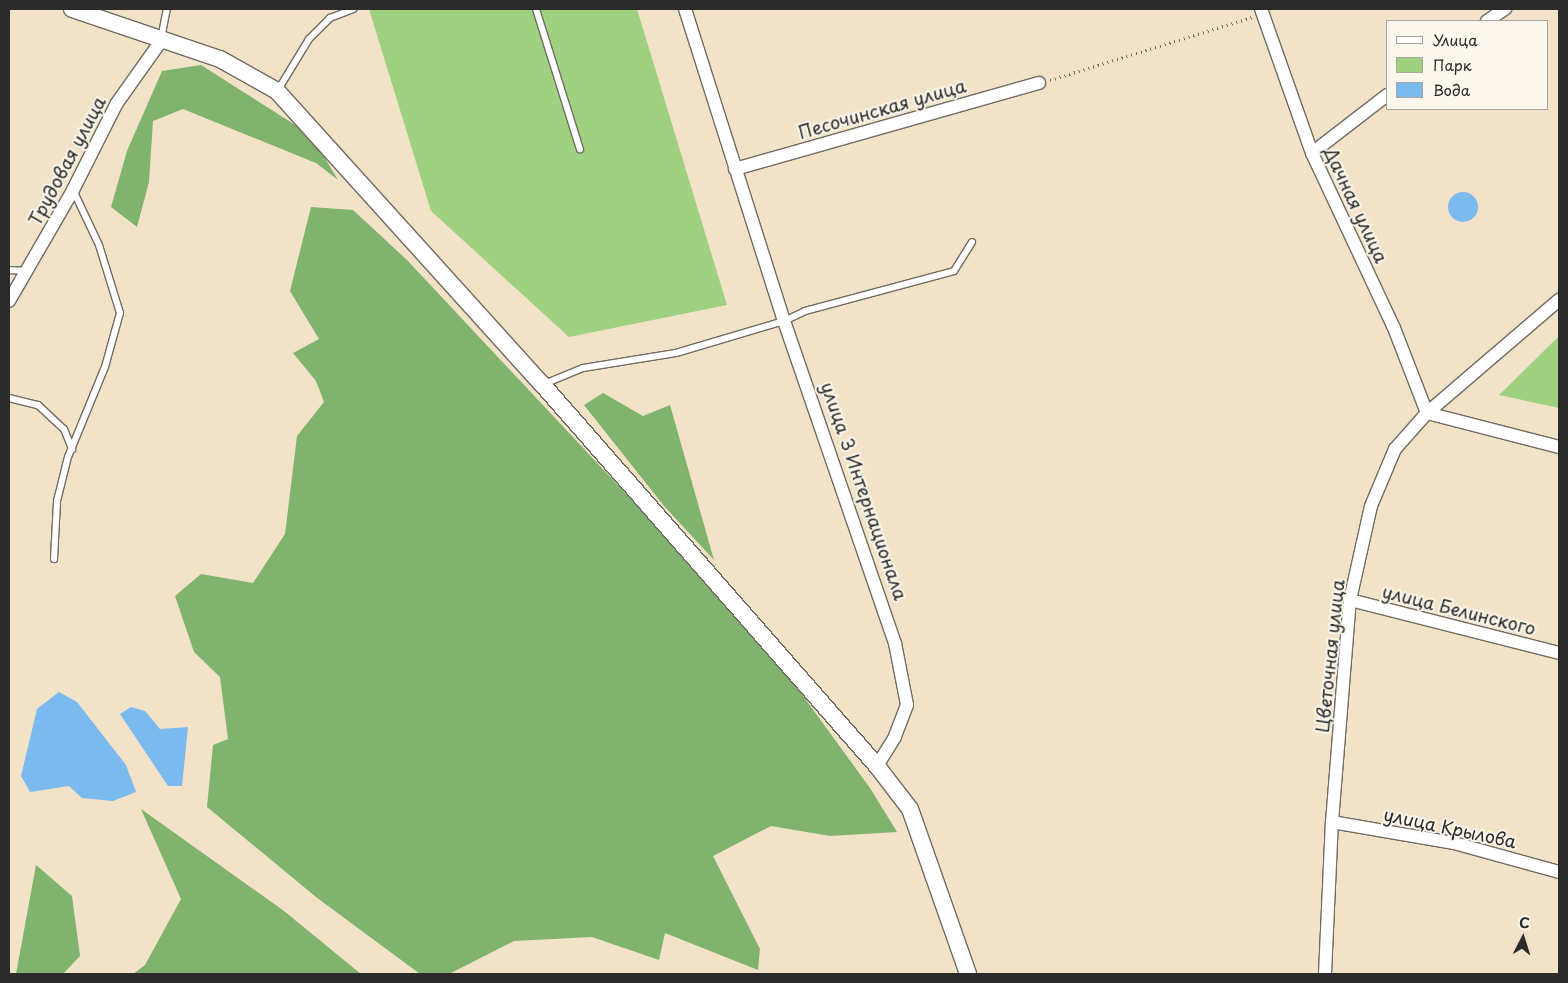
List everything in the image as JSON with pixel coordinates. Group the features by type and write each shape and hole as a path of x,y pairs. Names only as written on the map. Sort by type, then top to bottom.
{"street":[{"path":"72,9 161,41 220,59 277,91 542,384 877,766 910,809 968,974"},
{"name":"улица 3 Интернационала","path":"685,9 784,321 895,643 904,677 907,706 895,737 877,766"},
{"path":"1488,20 1505,9"},
{"name":"Дачная улица","path":"1261,11 1312,153 1394,328 1427,413"},
{"name":"Трудовая улица","path":"9,301 73,190 117,102 161,41"},
{"name":"Песочинская улица","path":"735,169 1039,83"},
{"path":"1312,153 1386,96"},
{"name":"Цветочная улица","path":"1325,974 1332,822 1350,600 1371,506 1395,449 1427,413 1559,300"},
{"path":"1427,413 1559,447"},
{"name":"улица Белинского","path":"1350,600 1559,653"},
{"name":"улица Крылова","path":"1332,822 1454,843 1559,872"}],"lane":[{"path":"161,41 167,9"},
{"path":"277,91 309,39 330,18 353,9"},
{"path":"536,9 580,149"},
{"path":"54,559 57,501 72,449 106,367 120,313 98,245 73,190"},
{"path":"542,384 583,368 676,353 784,321 805,312 954,271 972,242"},
{"path":"9,270 26,271"},
{"path":"9,398 38,405 64,429 72,449"}],"path":[{"path":"1039,83 1261,11"}],"green space":[{"path":"369,9 637,9 727,305 569,337 431,211"},
{"path":"201,65 311,135 338,180 316,163 183,109 153,121 149,182 137,227 111,207 127,151 162,71"},
{"path":"311,207 353,210 407,260 761,638 870,788 897,832 830,836 771,826 713,856 760,949 758,970 665,933 659,960 592,937 514,941 449,974 420,974 316,897 207,807 213,745 228,739 220,677 194,652 175,596 201,574 253,583 285,534 297,436 324,402 316,381 293,353 319,339 290,291"},
{"path":"1559,336 1559,408 1499,395"},
{"path":"603,393 643,416 670,405 714,560 664,506 584,405"},
{"path":"141,809 284,911 361,974 133,974 145,965 181,899"},
{"path":"36,865 72,896 80,956 63,974 16,974"}],"water":[{"path":"1463,192 1474,196 1478,207 1474,218 1463,222 1452,218 1448,207 1452,196"},
{"path":"59,692 77,702 126,765 136,792 113,801 82,798 69,786 30,792 21,776 37,709"},
{"path":"131,707 145,711 160,729 188,727 182,786 168,786 120,714"}]}
